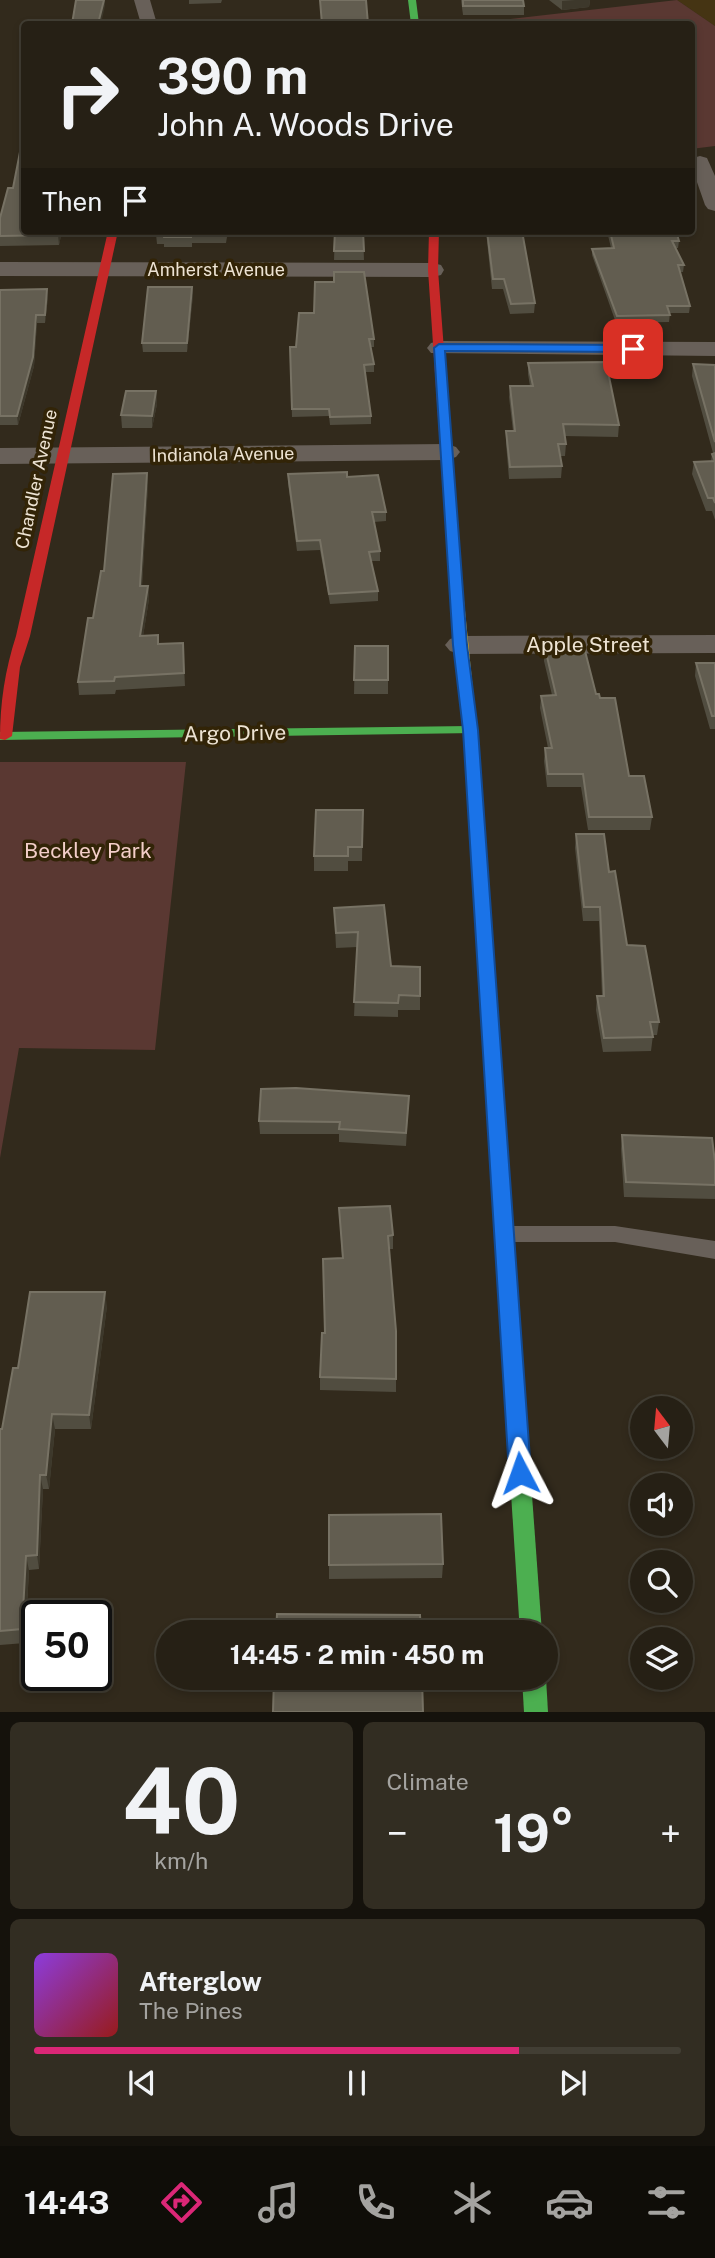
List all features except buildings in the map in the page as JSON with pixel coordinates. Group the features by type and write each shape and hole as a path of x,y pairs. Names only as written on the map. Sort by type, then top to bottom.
{"main road":[{"path":"412,0 415,21"},
{"name":"Chandler Avenue","path":"3,736 7,669 23,636 112,235"},
{"path":"433,235 433,270 460,645 470,730 530,1620"},
{"name":"Argo Drive","path":"3,736 470,730"},
{"path":"535,1690 536,1712"}],"street":[{"path":"142,0 148,21"},
{"path":"702,162 715,205"},
{"name":"Amherst Avenue","path":"0,269 433,270"},
{"path":"439,348 715,349"},
{"name":"Indianola Avenue","path":"0,456 447,452"},
{"name":"Apple Street","path":"460,645 715,644"}],"lane":[{"path":"504,1234 615,1234 715,1250"}],"shaded area":[{"path":"677,0 715,0 715,26"}],"green space":[{"path":"677,0 715,26 715,146 695,148 695,21 492,21"},
{"name":"Beckley Park","path":"0,762 186,762 155,1050 19,1048 0,1158"}],"traffic: fast":[{"path":"412,0 415,21"},
{"path":"0,736 470,730"},
{"path":"497,1136 530,1620"},
{"path":"535,1690 536,1712"}],"traffic: slow":[{"path":"453,551 470,730 497,1136"}],"traffic: jam":[{"path":"5,736 13,667 23,636 112,235"},
{"path":"434,235 433,270 453,551"}],"route":[{"path":"520,1473 470,730 460,645 439,348 633,349"}]}
